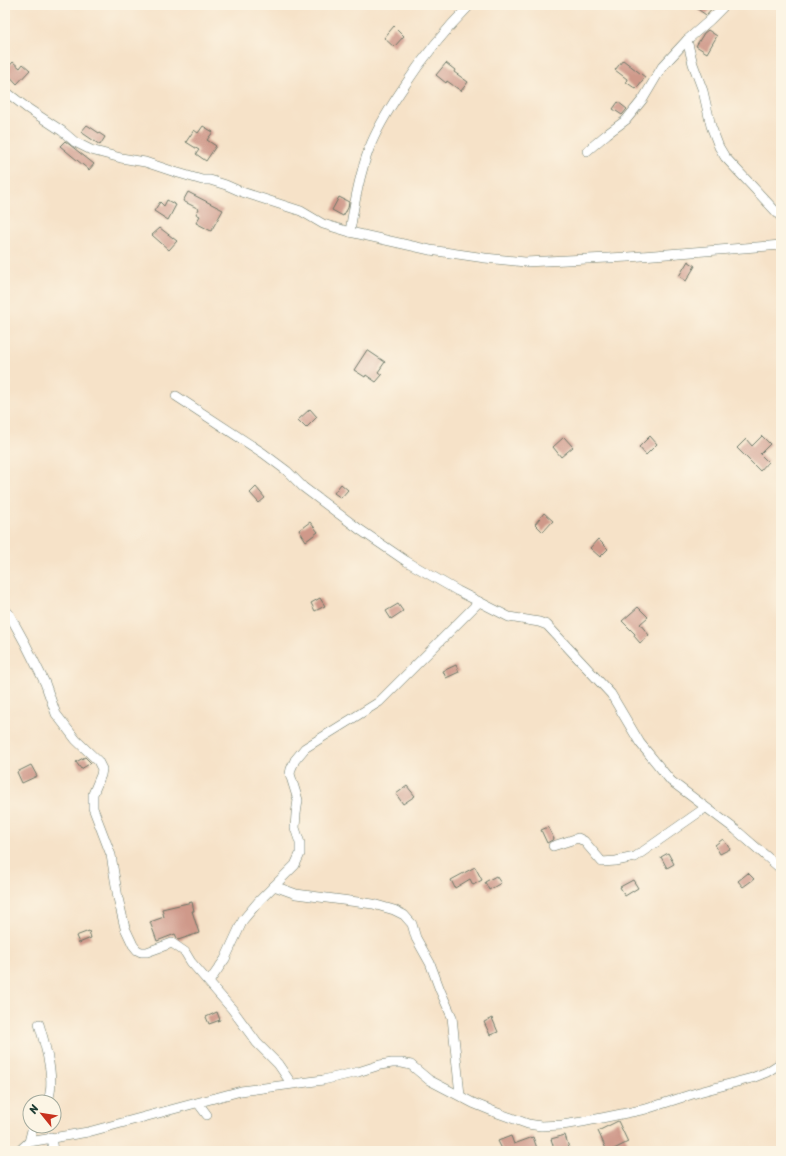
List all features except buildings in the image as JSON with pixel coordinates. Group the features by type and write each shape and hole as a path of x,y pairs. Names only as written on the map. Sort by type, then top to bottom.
{"street":[{"path":"350,232 356,192 369,149 388,110 426,54 452,23 470,5"},
{"path":"587,151 626,120 643,99 662,67 687,40 725,5"},
{"path":"687,40 693,64 703,91 711,126 719,147 725,157 781,217"},
{"path":"5,91 27,108 62,131 75,142 91,150 121,158 145,162 202,180 210,180 226,185 242,192 301,211 323,224 350,232 430,250 525,262 629,257 781,245"},
{"path":"176,396 263,453 287,471 303,487 359,529 406,561 458,591 509,617 539,622 547,625 611,694 640,743 671,781 736,830 781,869"},
{"path":"208,982 225,959 242,920 295,865 300,854 300,844 295,828 298,800 290,774 295,760 305,748 379,702 479,602"},
{"path":"5,611 9,614 35,661 56,714 76,740 98,761 102,769 93,794 93,808 110,855 118,898 126,928 133,945 137,950 147,952 170,943 174,943 185,952 191,962 232,1009 257,1043 278,1064 291,1083"},
{"path":"553,846 578,838 584,841 602,862 635,857 705,808"},
{"path":"274,886 296,894 373,904 394,910 404,915 412,924 416,938 430,963 452,1017 460,1095"},
{"path":"39,1024 50,1070 49,1094"},
{"path":"19,1151 29,1142 51,1137 88,1132 241,1091 291,1083 323,1080 392,1063 410,1065 429,1080 473,1103 528,1124 540,1126 590,1121 646,1109 699,1092 752,1078 766,1072 781,1062"},
{"path":"198,1102 207,1115"},
{"path":"29,1142 31,1134"},
{"path":"51,1137 53,1151"}]}
